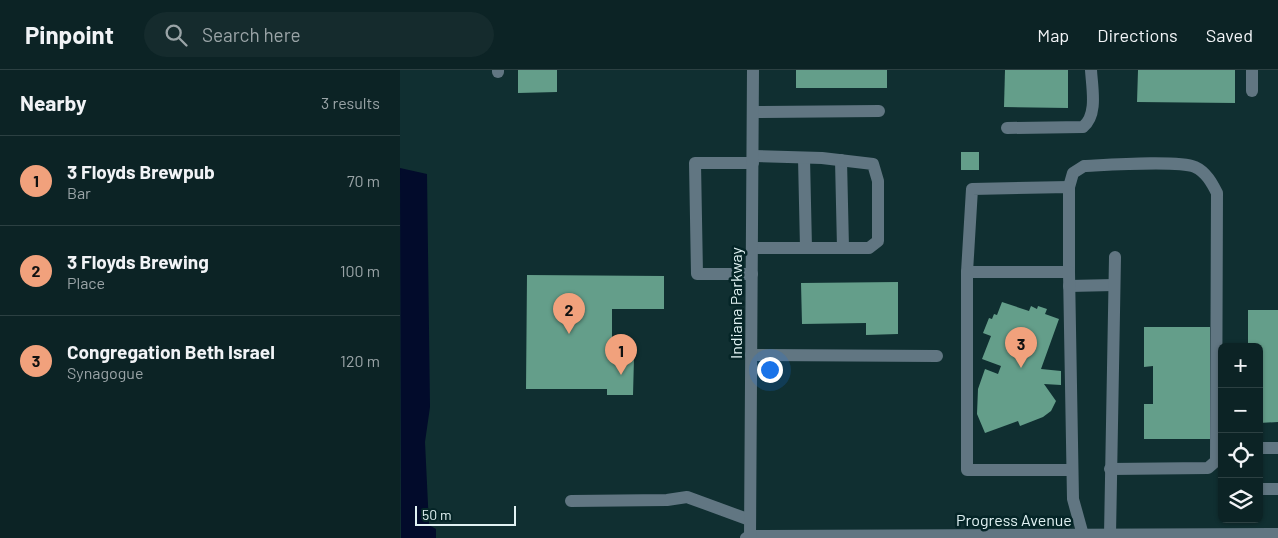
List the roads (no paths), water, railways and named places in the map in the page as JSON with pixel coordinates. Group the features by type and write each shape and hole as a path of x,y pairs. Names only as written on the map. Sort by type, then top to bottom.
{"street":[{"name":"Indiana Parkway","path":"749,537 753,70"},
{"path":"1008,128 1083,127 1089,122 1092,114 1092,70"},
{"path":"1252,70 1252,91"},
{"path":"753,112 879,111"},
{"path":"804,158 806,248"},
{"path":"752,248 868,248 878,241 878,181 873,164 804,158 695,163 697,274 752,274"},
{"path":"841,160 843,248"},
{"path":"1087,536 1073,499 1069,286 1069,187 1072,173 1084,166 1167,164 1195,167 1210,178 1217,193 1216,461 1208,468 1110,469"},
{"path":"1069,187 972,189 967,272 967,470 1072,470"},
{"path":"1110,535 1114,257"},
{"path":"967,272 1069,272"},
{"path":"1069,286 1114,285"},
{"path":"751,354 937,356"},
{"path":"1263,448 1278,448"},
{"path":"1263,489 1278,489"},
{"path":"571,501 666,500 687,497 750,520"},
{"name":"Progress Avenue","path":"749,537 1205,536 1278,534"}],"water":[{"path":"400,168 427,174 430,407 425,442 429,525 436,529 436,538 401,538"}],"place":[{"name":"3 Floyds Brewing","path":"569,334"},
{"name":"Congregation Beth Israel","path":"1021,368"},
{"name":"3 Floyds Brewpub","path":"621,375"}]}
